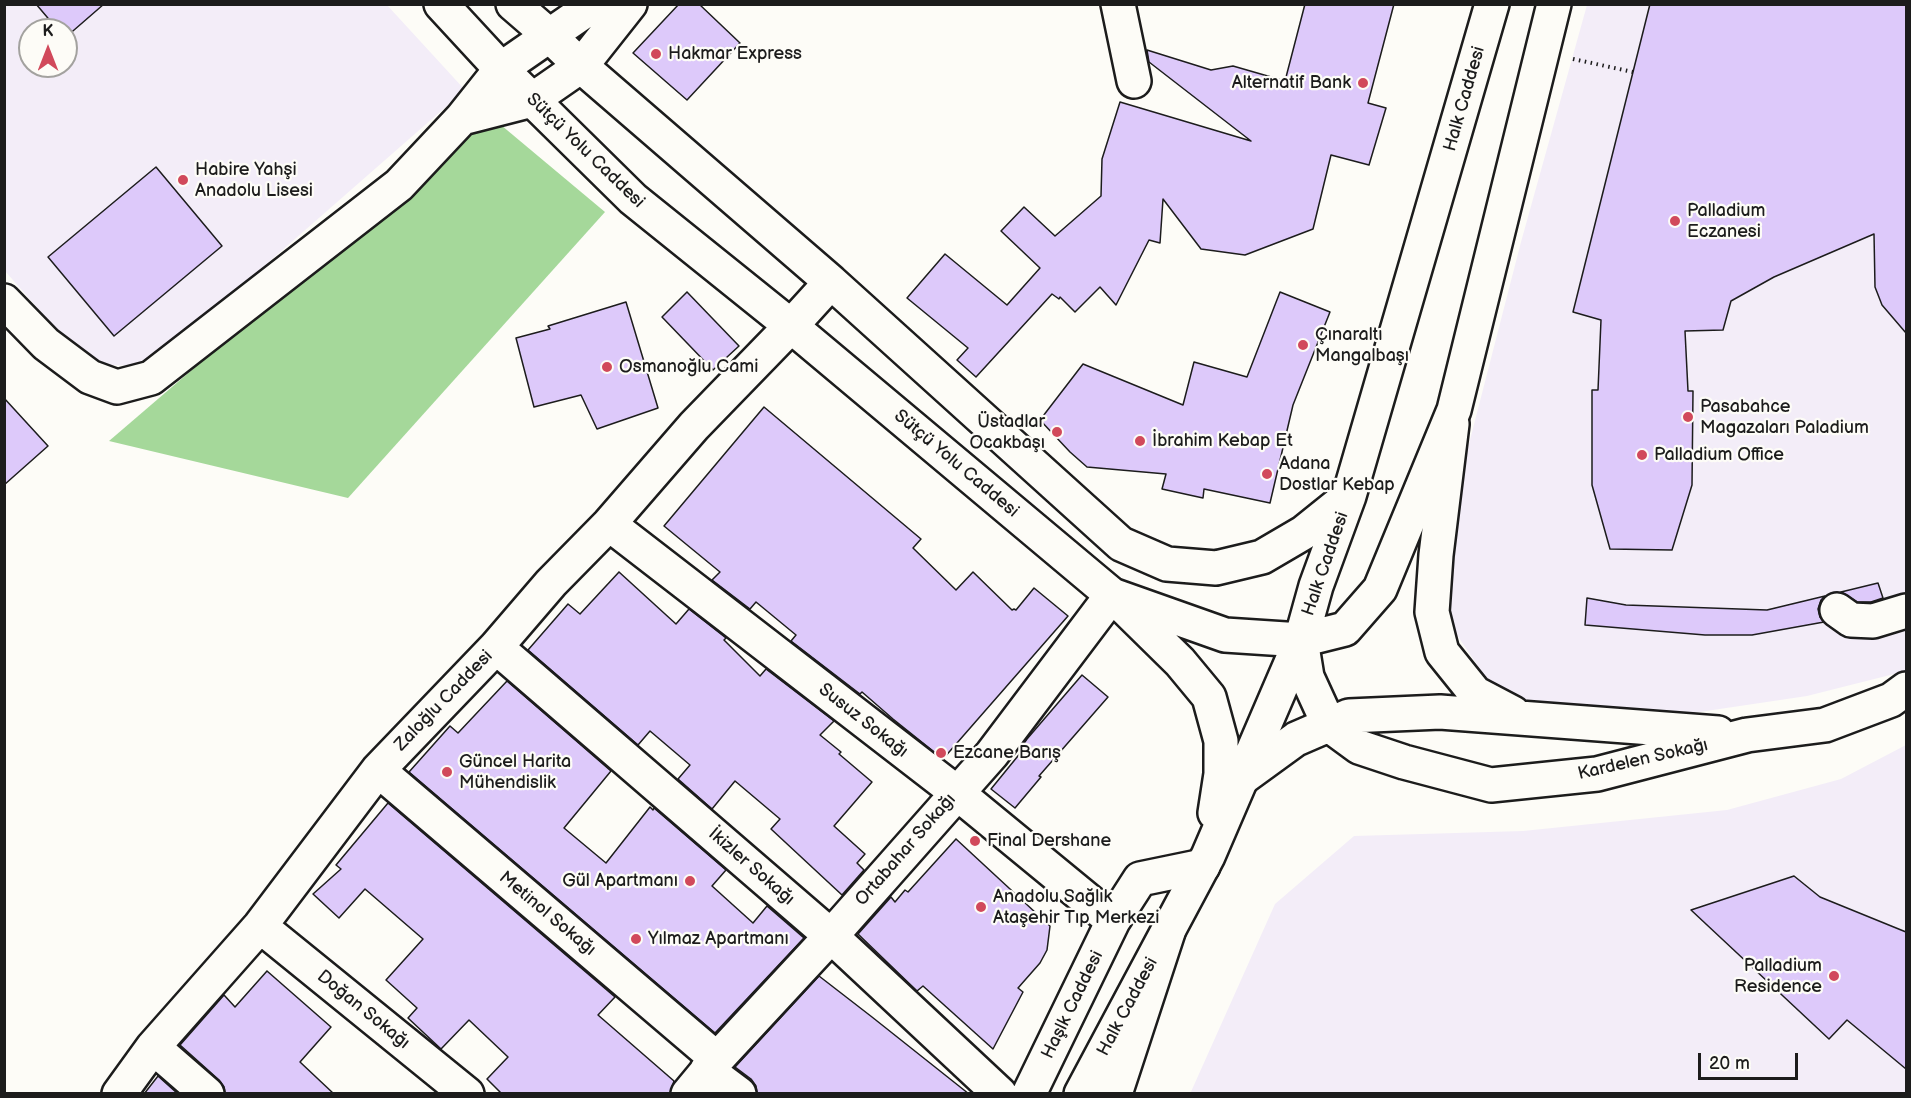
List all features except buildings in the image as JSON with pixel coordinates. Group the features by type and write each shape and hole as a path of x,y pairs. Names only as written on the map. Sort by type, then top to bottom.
{"main road":[{"name":"Sütçü Yolu Caddesi","path":"441,4 501,69 633,199 791,326 1112,595 1225,635 1301,640 1345,629 1380,589 1454,410"},
{"path":"513,4 581,66 831,282 1121,544 1167,564 1216,568 1262,557 1303,533 1349,496"},
{"path":"4,301 46,344 90,377 117,387 151,378 399,185 462,118 501,69 595,4"},
{"path":"462,118 532,100 581,66 630,4"},
{"path":"1118,4 1134,81"},
{"name":"Halk Caddesi","path":"1082,1094 1205,861 1301,640 1316,586 1349,496 1492,4"},
{"path":"1520,717 1474,693 1442,652 1432,612 1436,555 1454,410 1554,4"},
{"name":"Zaloğlu Caddesi","path":"119,1094 153,1047 260,926 378,770 496,647 551,583 609,524 694,426 831,282"},
{"name":"Susuz Sokağı","path":"609,524 956,792 1113,921"},
{"path":"1112,595 1180,662 1209,697 1221,741 1221,774 1205,861"},
{"name":"Ortabahar Sokağı","path":"704,1074 831,936 992,754 1112,595"},
{"path":"1838,610 1851,620 1873,621 1906,611"},
{"name":"Kardelen Sokağı","path":"1301,640 1307,677 1329,725 1359,747 1404,762 1491,785 1597,774 1747,735 1825,725 1890,700 1906,689"},
{"name":"İkizler Sokağı","path":"496,647 831,936 1000,1094"},
{"path":"1241,778 1296,739 1349,716 1440,712 1747,735"},
{"name":"Metinol Sokağı","path":"378,770 704,1074 739,1094"},
{"name":"Haşlk Caddesi","path":"1029,1094 1113,921 1140,879 1205,861"},
{"name":"Doğan Sokağı","path":"260,926 466,1094"},
{"path":"1115,1094 1168,932"},
{"path":"153,1047 207,1094"}],"path":[{"path":"1542,53 1633,72"}],"shaded area":[{"name":"Habire Yahşi Anadolu Lisesi","path":"4,5 387,5 465,90 150,366 110,365 78,354 5,271"},
{"path":"1587,5 1906,5 1906,671 1807,696 1686,714 1558,717 1500,699 1451,626 1446,533 1521,242"},
{"path":"1906,745 1906,1093 1190,1094 1275,904 1354,836 1523,831 1727,810 1841,779"}],"green space":[{"path":"489,115 605,212 348,498 109,441"}],"place":[{"name":"Hakmar Express","path":"656,54"},
{"name":"Alternatif Bank","path":"1363,83"},
{"name":"Habire Yahşi Anadolu Lisesi","path":"183,180"},
{"name":"Palladium Eczanesi","path":"1675,221"},
{"name":"Çınaraltı Mangalbaşı","path":"1303,345"},
{"name":"Osmanoğlu Cami","path":"607,367"},
{"name":"Pasabahce Magazaları Paladium","path":"1688,417"},
{"name":"Üstadlar Ocakbaşı","path":"1057,432"},
{"name":"İbrahim Kebap Et","path":"1140,441"},
{"name":"Palladium Office","path":"1642,455"},
{"name":"Adana Dostlar Kebap","path":"1267,474"},
{"name":"Ezcane Barış","path":"941,753"},
{"name":"Güncel Harita Mühendislik","path":"447,772"},
{"name":"Final Dershane","path":"975,841"},
{"name":"Gül Apartmanı","path":"690,881"},
{"name":"Anadolu Sağlık Ataşehir Tıp Merkezi","path":"981,907"},
{"name":"Yılmaz Apartmanı","path":"636,939"},
{"name":"Palladium Residence","path":"1834,976"}]}
